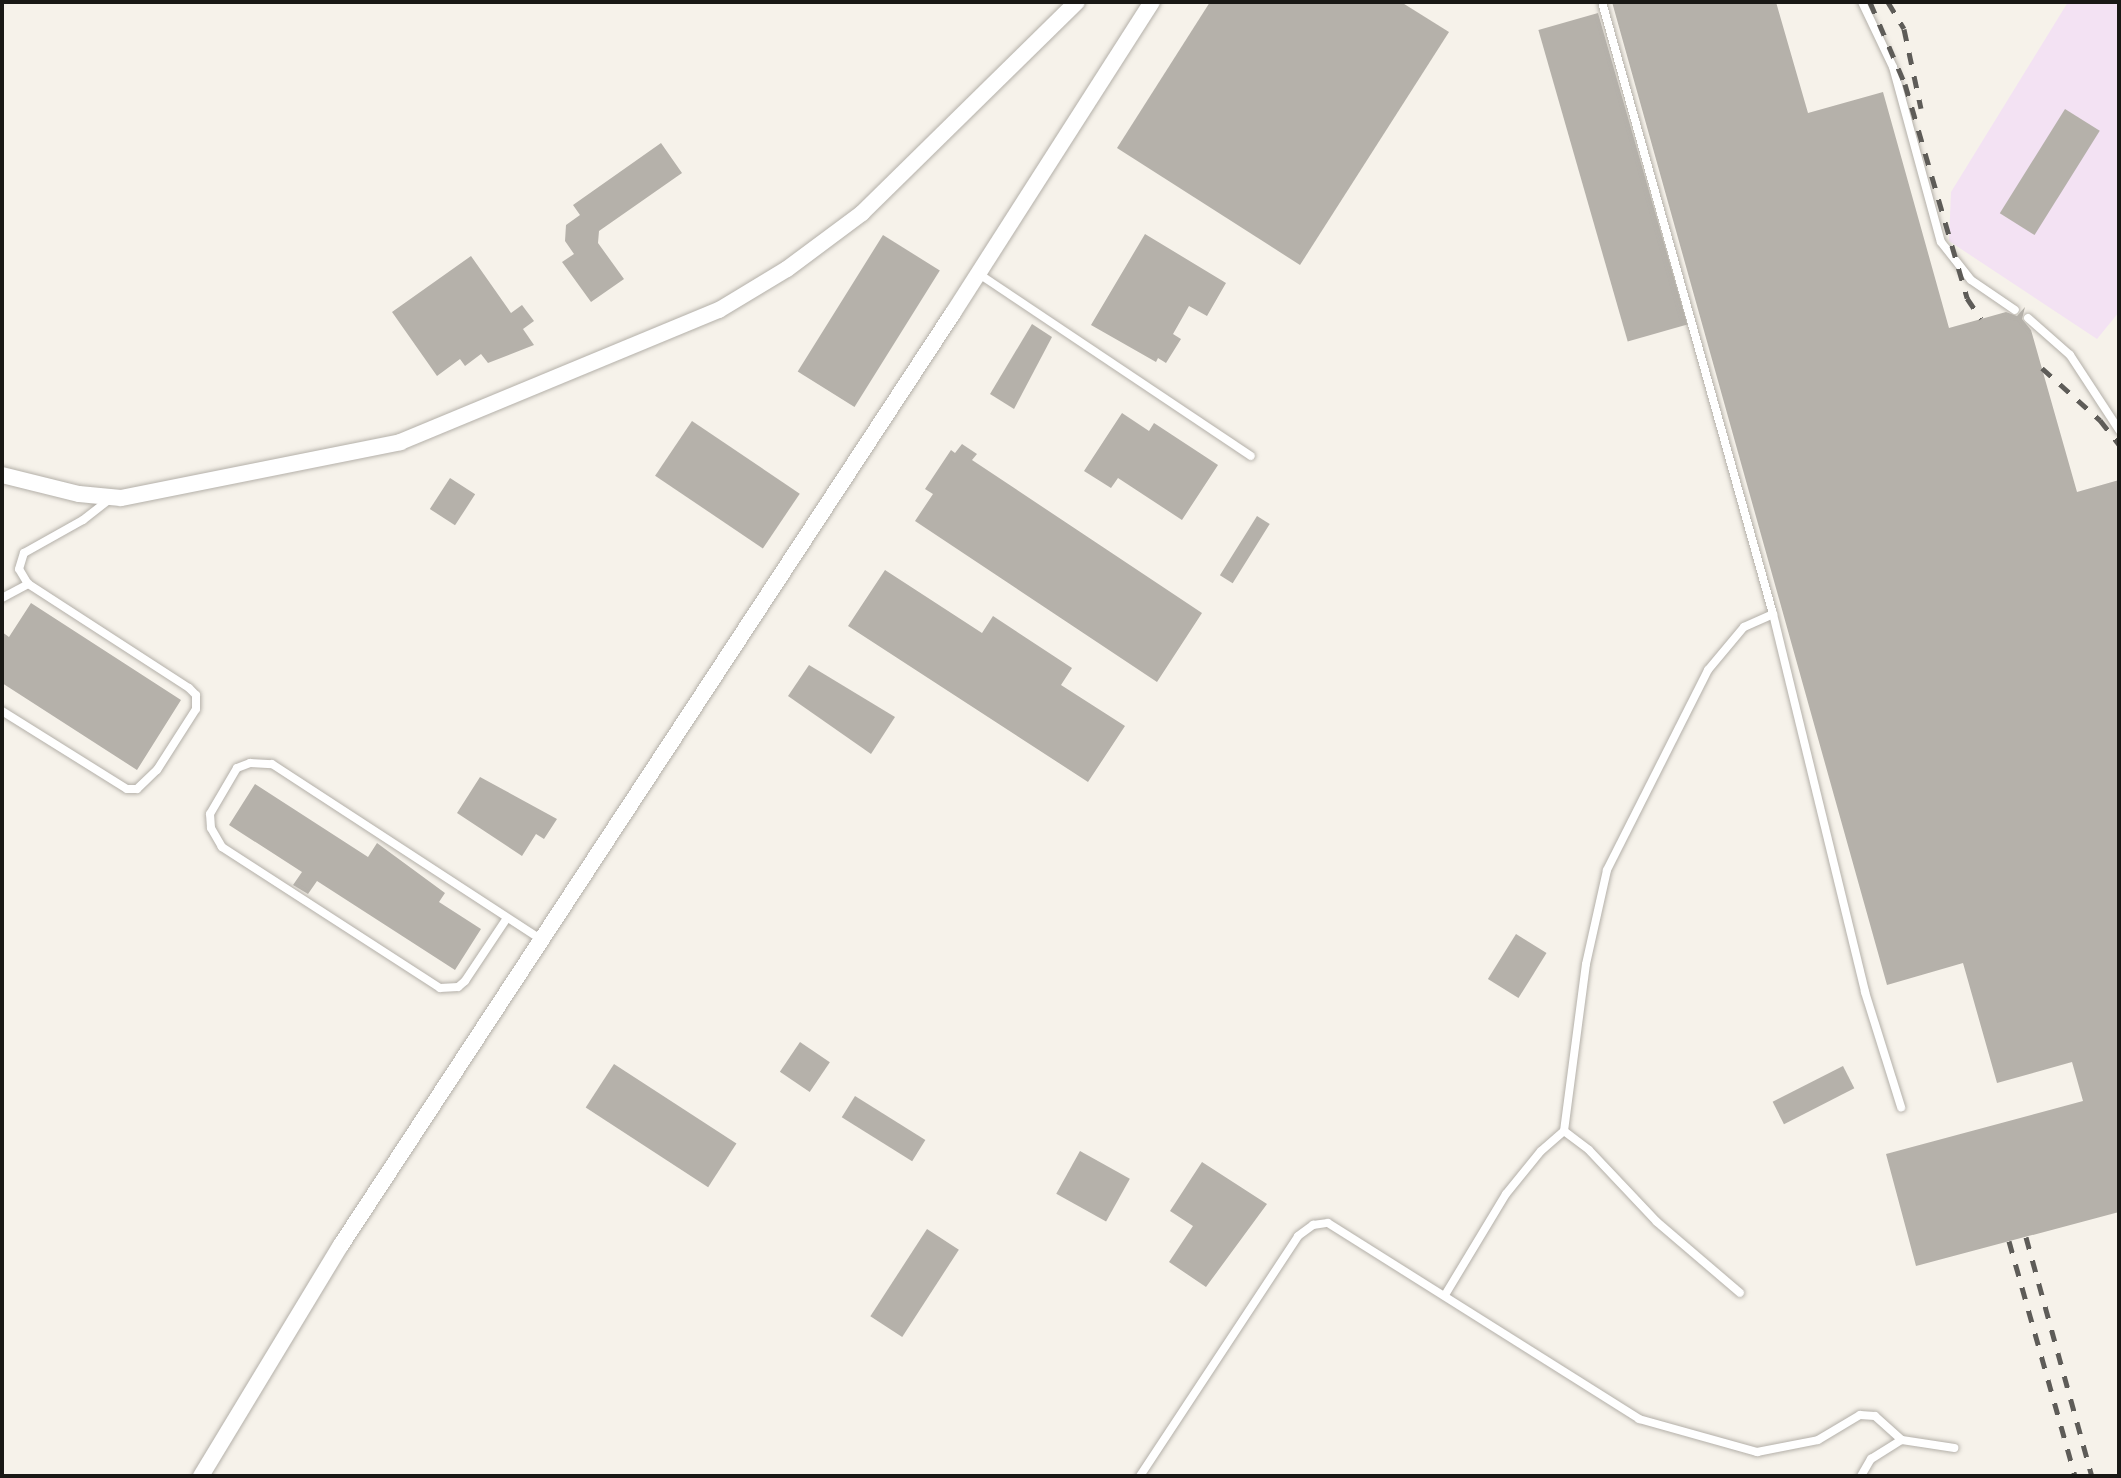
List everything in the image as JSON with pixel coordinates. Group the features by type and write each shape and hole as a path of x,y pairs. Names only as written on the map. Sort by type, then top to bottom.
{"street":[{"path":"2,475 111,498 400,442 719,310 788,269 862,214 1077,2"},
{"path":"201,1476 341,1245 979,274 1152,2"}],"lane":[{"path":"1602,2 1773,614 1865,992 1901,1107"},
{"path":"1862,2 1893,67 1941,243 1964,274 2015,310"},
{"path":"979,274 1251,456"},
{"path":"2028,318 2070,355 2119,430"},
{"path":"2,711 127,789 137,789 157,770 196,709 196,695 189,688 28,583 19,569 24,554 83,520 111,498"},
{"path":"2,597 28,583"},
{"path":"1445,1295 1506,1194 1564,1131 1586,964 1607,870 1708,670 1744,627 1773,614"},
{"path":"507,918 465,981 458,987 440,988 222,847 211,828 210,814 237,768 250,763 272,764 542,940"},
{"path":"1564,1131 1589,1150 1657,1222 1740,1293"},
{"path":"1140,1476 1298,1236 1313,1225 1328,1223 1445,1295 1550,1366 1639,1419 1702,1439 1757,1452 1818,1440 1860,1415 1887,1423 1902,1440 1954,1448"},
{"path":"1861,1476 1871,1459 1902,1440"}],"shaded area":[{"path":"2068,2 2119,2 2119,312 2097,339 1949,241 1951,192"}],"building":[{"path":"1210,2 1401,2 1449,32 1300,265 1117,148"},
{"path":"1612,2 1776,2 1808,113 1883,92 1949,328 2006,312 2017,316 2025,307 2022,319 2031,330 2077,492 2119,480 2119,1212 1916,1266 1886,1154 2083,1101 2072,1062 1997,1083 1963,963 1887,985"},
{"path":"1598,13 1687,324 1628,342 1538,30"},
{"path":"2065,109 2100,131 2035,235 2000,213"},
{"path":"661,143 682,173 599,231 598,243 624,279 591,302 562,262 574,254 565,241 566,225 580,215 573,205"},
{"path":"1145,234 1226,283 1207,316 1189,306 1173,334 1181,339 1166,363 1158,358 1156,362 1091,325"},
{"path":"883,235 940,271 855,407 798,372"},
{"path":"471,256 511,313 522,305 534,321 523,329 534,345 488,363 481,354 465,366 460,359 437,376 392,312"},
{"path":"1032,324 1052,337 1014,409 990,394"},
{"path":"1122,413 1149,431 1154,423 1218,465 1182,520 1118,478 1111,488 1084,471"},
{"path":"692,421 800,494 763,548 655,476"},
{"path":"962,444 977,454 972,460 1202,613 1157,682 915,521 933,494 925,489 951,450 955,453"},
{"path":"450,478 475,494 455,525 430,509"},
{"path":"1257,516 1270,524 1233,583 1220,575"},
{"path":"885,570 982,633 993,616 1072,668 1061,685 1125,726 1088,782 848,626"},
{"path":"31,603 181,700 137,770 2,683 2,632 9,637"},
{"path":"809,665 895,717 871,754 788,696"},
{"path":"480,777 557,819 544,839 536,834 522,856 457,813"},
{"path":"255,784 368,857 377,843 445,893 439,902 481,929 455,970 317,881 308,894 293,885 302,872 229,825"},
{"path":"1516,934 1547,953 1518,998 1488,979"},
{"path":"800,1042 830,1062 810,1092 780,1072"},
{"path":"614,1064 736,1144 708,1187 586,1108"},
{"path":"1843,1066 1854,1088 1784,1124 1773,1102"},
{"path":"855,1096 925,1140 912,1161 842,1117"},
{"path":"1080,1151 1130,1179 1106,1221 1056,1194"},
{"path":"1202,1162 1267,1204 1206,1287 1169,1262 1193,1226 1170,1211"},
{"path":"927,1229 959,1250 902,1337 870,1316"}],"railway":[{"path":"1870,2 1905,84 1967,298 1981,319"},
{"path":"1888,2 1904,29 1921,108"},
{"path":"2042,368 2100,420 2119,444"},
{"path":"2026,1237 2092,1476"},
{"path":"2009,1241 2075,1476"}]}
